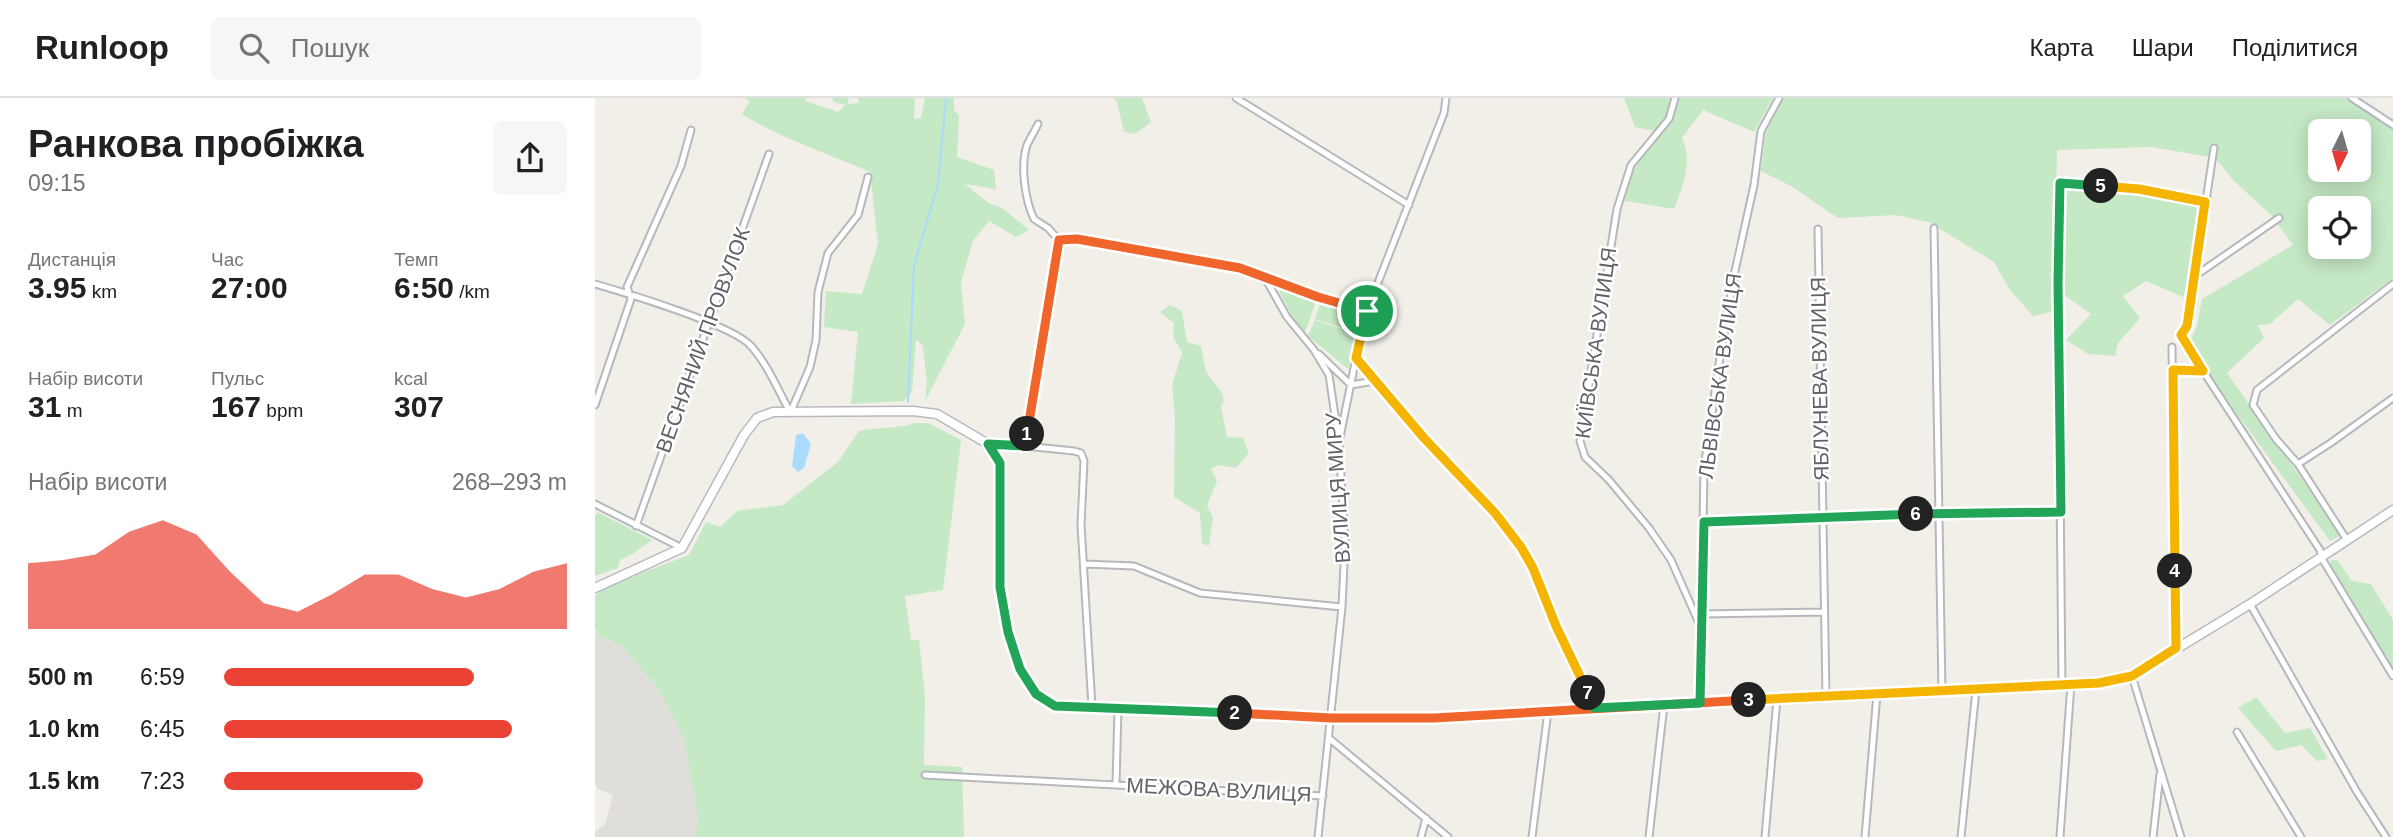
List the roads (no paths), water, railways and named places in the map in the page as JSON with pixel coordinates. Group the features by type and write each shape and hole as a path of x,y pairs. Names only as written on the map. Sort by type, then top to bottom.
{"street":[{"path":"1235,98 1409,205"},
{"path":"1339,443 1367,311 1444,113 1446,98"},
{"name":"КИЇВСЬКА ВУЛИЦЯ","path":"1675,98 1669,118 1631,165 1617,209 1580,441 1585,457 1609,480 1649,528 1671,560 1700,624"},
{"name":"ЛЬВІВСЬКА ВУЛИЦЯ","path":"1700,703 1704,468 1731,296 1754,185 1761,131 1779,98"},
{"path":"2353,98 2393,125"},
{"path":"1038,124 1027,145 1025,161 1028,197 1034,219 1048,228 1059,240"},
{"path":"595,405 632,299 627,287 681,166 691,130"},
{"path":"2214,148 2187,326 2181,335 2320,550 2321,557 2393,676"},
{"name":"ВЕСНЯНИЙ ПРОВУЛОК","path":"636,526 769,154"},
{"path":"790,412 810,367 816,340 818,292 828,253 858,215 868,177"},
{"path":"2060,837 2066,685 2058,283 2060,183 2139,189 2205,202"},
{"path":"2195,276 2279,218"},
{"path":"1934,228 1942,691"},
{"name":"ЯБЛУНЕВА ВУЛИЦЯ","path":"1818,229 1826,696"},
{"path":"1059,240 1077,239 1240,268 1318,297 1367,311"},
{"path":"1025,446 1059,240"},
{"name":"ВУЛИЦЯ МИРУ","path":"1265,278 1287,317 1314,350 1329,375 1339,443 1345,542 1342,607 1331,718"},
{"path":"595,284 727,330 750,344 790,412"},
{"path":"2347,540 2298,464 2253,405 2257,390 2393,284"},
{"path":"2172,347 2176,648"},
{"path":"1314,350 1351,385"},
{"path":"1356,358 1424,438 1495,513 1521,547 1533,568 1594,708"},
{"path":"2173,370 2203,371"},
{"path":"1351,385 1374,381"},
{"path":"2298,464 2393,398"},
{"path":"595,588 681,548 744,435 757,418 773,412 913,411 937,414 988,444 1000,463 1000,587 1008,632 1020,669 1036,694 1055,706 1331,718 1434,718 2099,683 2132,676 2250,604 2393,510"},
{"path":"988,444 1074,451 1080,453 1084,460 1081,524 1092,707"},
{"path":"595,504 681,548"},
{"path":"1704,522 1821,520 1939,513 2061,512"},
{"path":"1084,564 1134,566 1200,593 1342,607"},
{"path":"2250,604 2357,792 2386,837"},
{"path":"1700,614 1824,612"},
{"path":"2132,676 2181,837"},
{"path":"1961,837 1976,690"},
{"path":"1865,837 1877,694"},
{"path":"1765,837 1777,699"},
{"path":"1649,837 1664,705"},
{"name":"МЕЖОВА ВУЛИЦЯ","path":"1116,784 1118,709"},
{"path":"1532,837 1548,711"},
{"name":"МЕЖОВА ВУЛИЦЯ","path":"1318,837 1331,718"},
{"path":"2237,732 2301,837"},
{"path":"1329,739 1448,837"},
{"path":"2153,837 2160,770"},
{"name":"МЕЖОВА ВУЛИЦЯ","path":"925,775 1323,796"},
{"path":"1421,837 1426,818"}],"water":[{"path":"803,433 811,444 804,468 798,472 792,466 796,435"}],"waterway":[{"path":"908,402 914,265 938,184 946,98"}]}
